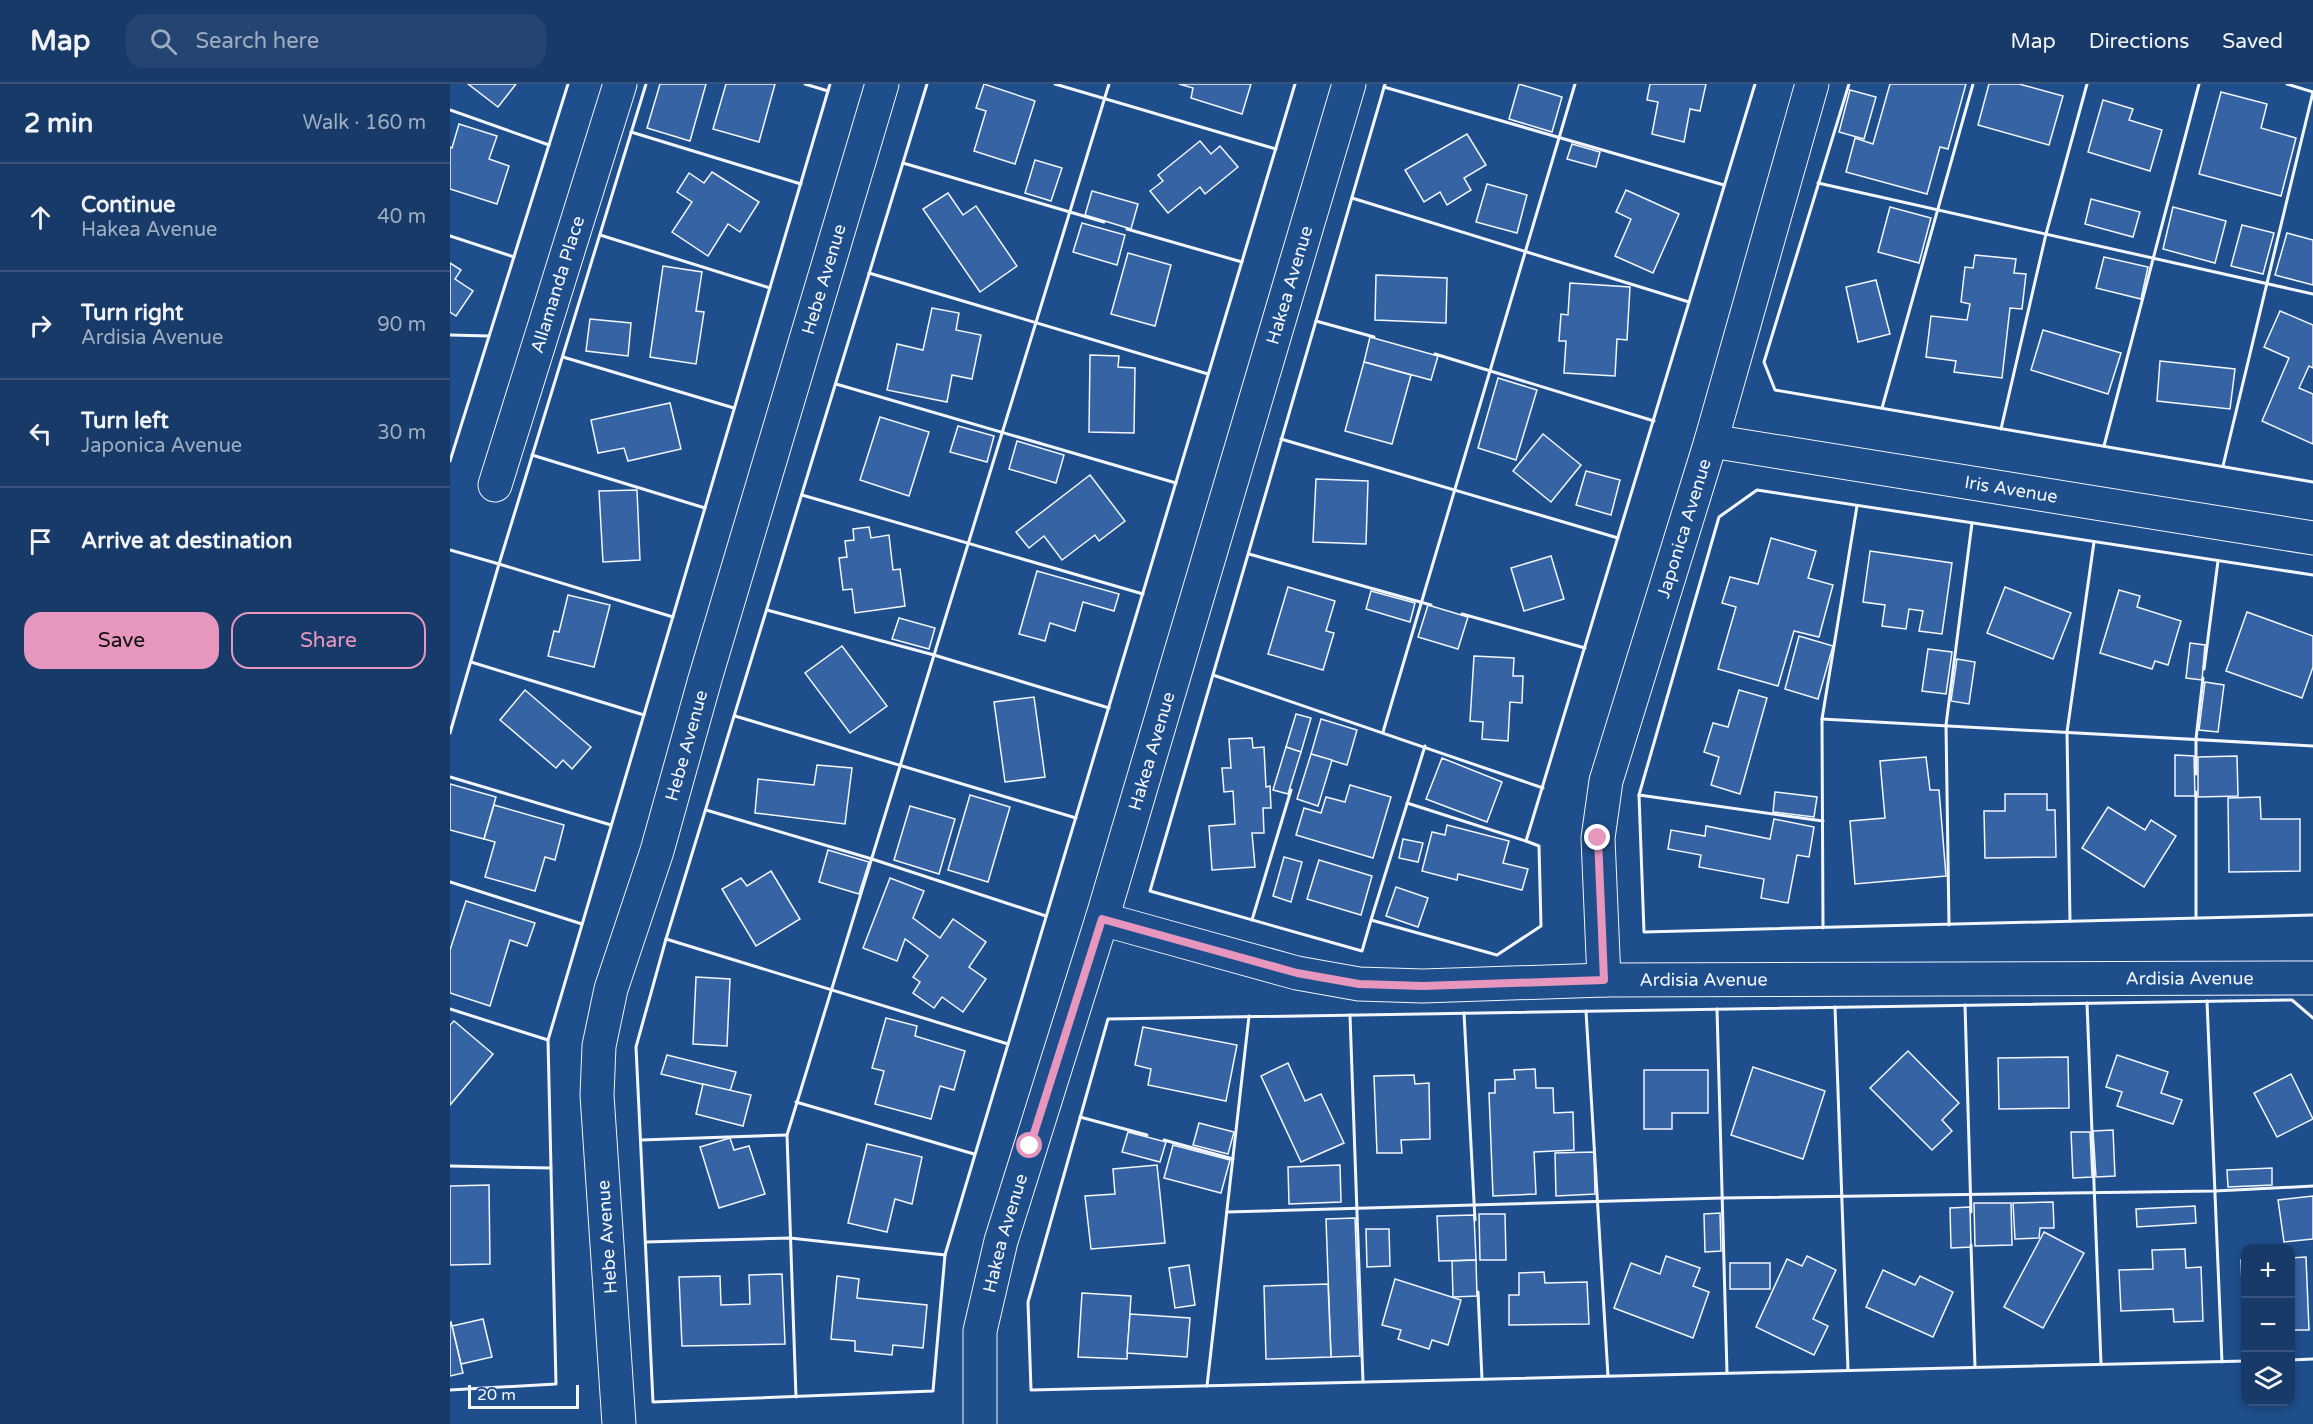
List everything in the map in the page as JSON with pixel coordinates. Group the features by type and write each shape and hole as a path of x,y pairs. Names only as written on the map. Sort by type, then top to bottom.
{"street":[{"name":"Allamanda Place","path":"495,485 620,84"},
{"name":"Hebe Avenue","path":"619,1424 597,1095 599,1046 611,988 657,851 705,679 882,84"},
{"name":"Hakea Avenue","path":"980,1424 980,1331 1001,1241 1102,919 1349,84"},
{"name":"Japonica Avenue","path":"1604,980 1598,838 1606,781 1711,441 1812,84"},
{"name":"Iris Avenue","path":"1711,441 2313,538"},
{"name":"Ardisia Avenue","path":"1102,919 1297,973 1359,984 1423,986 1604,980 2313,978"}],"building":[{"path":"468,84 516,84 498,107"},
{"path":"660,84 706,84 690,141 647,128"},
{"path":"726,84 775,84 759,142 713,129"},
{"path":"984,84 1035,101 1015,164 974,151 986,111 976,108"},
{"path":"1179,84 1251,84 1242,114 1191,98 1193,88"},
{"path":"1519,84 1562,97 1552,132 1509,119"},
{"path":"1650,84 1706,84 1700,111 1690,109 1684,142 1652,134 1658,102 1647,100"},
{"path":"1890,84 1966,84 1948,149 1940,147 1927,194 1846,172 1855,138 1873,144"},
{"path":"1989,84 2019,84 2063,96 2049,145 1978,125"},
{"path":"1850,90 1876,97 1864,139 1839,132"},
{"path":"2221,92 2267,104 2261,128 2296,138 2281,196 2199,174"},
{"path":"2103,100 2133,109 2129,120 2162,130 2150,171 2088,152"},
{"path":"459,124 497,136 489,159 509,166 497,204 450,189 450,147 452,148"},
{"path":"1467,134 1486,165 1464,178 1471,190 1447,205 1440,192 1424,202 1405,170"},
{"path":"1200,141 1211,154 1220,146 1238,167 1205,194 1200,187 1168,213 1150,191 1163,181 1158,175"},
{"path":"1572,144 1600,152 1596,167 1567,159"},
{"path":"1035,160 1062,168 1051,201 1025,193"},
{"path":"712,172 759,202 740,232 728,224 708,256 672,232 692,202 677,192 689,173 704,183"},
{"path":"1487,184 1527,195 1517,233 1476,222"},
{"path":"1626,190 1679,214 1653,273 1615,256 1631,219 1616,212"},
{"path":"1092,191 1138,204 1131,229 1085,215"},
{"path":"948,193 963,215 976,206 1017,266 980,292 923,209"},
{"path":"2091,199 2140,212 2133,237 2085,224"},
{"path":"1890,207 1931,218 1919,263 1878,252"},
{"path":"2173,207 2226,221 2215,263 2163,249"},
{"path":"1082,223 1125,235 1117,265 1073,252"},
{"path":"2242,225 2274,233 2263,274 2231,266"},
{"path":"2287,233 2313,240 2313,285 2275,275"},
{"path":"1128,253 1171,265 1155,326 1111,314"},
{"path":"1975,255 2016,259 2014,273 2026,274 2022,309 2010,308 2002,378 1954,372 1956,361 1926,357 1931,316 1967,320 1970,304 1961,302 1965,267 1973,268"},
{"path":"2104,257 2148,267 2141,299 2096,288"},
{"path":"450,263 461,270 455,279 473,291 456,316 450,312"},
{"path":"663,266 702,272 696,311 704,312 696,364 650,357"},
{"path":"1376,275 1447,278 1446,323 1375,320"},
{"path":"1876,280 1890,334 1858,342 1846,287"},
{"path":"1570,283 1630,287 1627,340 1617,339 1615,376 1564,373 1566,341 1559,341 1561,314 1568,315"},
{"path":"932,308 959,313 956,330 981,335 972,379 952,375 947,402 887,390 897,344 923,350"},
{"path":"2280,311 2313,325 2313,368 2309,366 2299,388 2313,394 2313,444 2262,421 2289,358 2264,347"},
{"path":"590,319 631,323 628,356 586,351"},
{"path":"2043,330 2121,353 2108,394 2031,370"},
{"path":"1370,337 1438,356 1431,380 1364,362"},
{"path":"1090,355 1119,356 1118,367 1135,368 1134,433 1089,432"},
{"path":"2160,361 2235,369 2230,409 2157,401"},
{"path":"1364,362 1411,375 1392,444 1345,431"},
{"path":"1498,378 1537,390 1516,460 1478,448"},
{"path":"670,403 681,449 628,461 624,448 598,453 591,420"},
{"path":"880,417 929,432 909,496 860,480"},
{"path":"958,426 994,436 987,462 950,452"},
{"path":"1543,434 1581,465 1551,502 1513,471"},
{"path":"1017,441 1064,455 1056,483 1009,469"},
{"path":"1586,471 1620,480 1611,515 1576,505"},
{"path":"1090,475 1125,521 1099,541 1095,535 1062,560 1044,536 1029,548 1016,532"},
{"path":"1316,479 1368,481 1366,544 1313,542"},
{"path":"637,490 640,560 603,562 599,491"},
{"path":"869,527 871,538 889,535 893,570 900,569 905,606 855,613 852,589 843,590 839,558 847,557 845,541 854,540 853,529"},
{"path":"1771,538 1816,551 1808,578 1833,585 1819,637 1794,631 1778,686 1718,669 1736,607 1722,603 1730,577 1758,584"},
{"path":"1870,551 1952,563 1942,634 1919,631 1923,611 1909,609 1906,629 1882,626 1885,605 1863,602"},
{"path":"1551,556 1564,599 1524,611 1511,568"},
{"path":"1037,571 1119,594 1114,611 1083,602 1075,631 1050,623 1045,641 1019,634"},
{"path":"1288,587 1335,601 1326,631 1334,633 1323,670 1268,654"},
{"path":"2005,587 2071,613 2053,659 1987,633"},
{"path":"2119,590 2140,596 2137,607 2181,621 2168,665 2155,661 2152,669 2100,653"},
{"path":"1371,591 1415,603 1410,622 1366,609"},
{"path":"568,595 610,605 594,667 548,656 554,631 559,632"},
{"path":"1428,605 1468,617 1458,649 1418,637"},
{"path":"2247,612 2313,636 2313,667 2302,698 2226,671"},
{"path":"899,618 935,628 929,649 892,639"},
{"path":"1799,636 1833,646 1818,699 1785,689"},
{"path":"2190,643 2205,645 2202,680 2186,678"},
{"path":"842,646 887,706 850,733 805,673"},
{"path":"1928,649 1952,652 1946,694 1922,691"},
{"path":"1474,656 1514,658 1513,676 1523,676 1522,703 1510,702 1508,741 1482,739 1483,722 1470,721"},
{"path":"1957,659 1975,662 1969,704 1951,701"},
{"path":"2205,682 2224,685 2218,732 2199,730"},
{"path":"525,690 591,747 572,769 563,760 556,768 500,720"},
{"path":"1739,690 1767,698 1740,794 1711,785 1719,757 1704,752 1713,723 1728,727"},
{"path":"1034,697 1045,777 1005,782 994,702"},
{"path":"1296,714 1311,718 1301,752 1286,747"},
{"path":"1321,719 1357,730 1347,765 1311,754"},
{"path":"1252,738 1253,748 1264,747 1266,787 1270,786 1271,808 1263,808 1264,833 1252,833 1255,867 1212,870 1209,826 1235,824 1233,791 1224,792 1222,768 1231,768 1229,739"},
{"path":"1286,747 1301,752 1288,794 1273,790"},
{"path":"1311,754 1332,760 1318,806 1297,799"},
{"path":"2175,755 2194,756 2195,796 2175,796"},
{"path":"2237,756 2238,796 2198,797 2198,757"},
{"path":"1926,757 1930,790 1939,790 1946,876 1855,884 1850,821 1885,818 1880,761"},
{"path":"1442,758 1502,782 1487,822 1426,799"},
{"path":"817,765 852,768 845,824 755,813 758,779 814,785"},
{"path":"450,784 496,797 484,839 450,830"},
{"path":"1350,785 1391,797 1373,858 1296,835 1304,808 1321,813 1326,797 1345,802"},
{"path":"1775,792 1817,797 1814,817 1773,812"},
{"path":"2005,794 2047,794 2047,810 2055,810 2056,857 1985,858 1984,811 2005,811"},
{"path":"970,795 1010,807 988,882 948,870"},
{"path":"2260,797 2261,819 2300,819 2300,871 2229,872 2228,798"},
{"path":"494,805 564,825 555,860 545,857 535,891 485,877 495,842 484,839"},
{"path":"910,806 955,819 939,874 894,860"},
{"path":"2108,807 2145,830 2151,820 2176,836 2144,887 2082,848"},
{"path":"1774,819 1814,827 1809,857 1797,855 1788,903 1761,898 1764,879 1699,867 1701,855 1668,849 1671,830 1705,836 1706,826 1770,839"},
{"path":"1447,825 1509,841 1503,863 1528,869 1522,890 1458,874 1457,880 1422,871 1432,832 1445,835"},
{"path":"1403,839 1423,843 1418,862 1399,858"},
{"path":"828,850 869,862 859,894 819,882"},
{"path":"1284,857 1302,862 1291,902 1273,896"},
{"path":"1319,860 1372,876 1361,915 1307,899"},
{"path":"771,871 800,919 756,946 722,889 741,878 747,886"},
{"path":"890,878 924,891 913,918 940,938 953,919 986,942 969,967 986,979 963,1012 942,997 934,1008 913,993 920,982 913,977 928,956 905,939 897,961 863,948"},
{"path":"1396,887 1428,898 1418,927 1386,916"},
{"path":"466,901 535,923 527,946 510,940 490,1006 450,993 450,950"},
{"path":"696,977 730,979 727,1046 693,1044"},
{"path":"886,1018 917,1026 915,1036 965,1051 954,1090 940,1086 931,1119 875,1104 884,1071 872,1068"},
{"path":"454,1021 493,1054 450,1105 450,1025"},
{"path":"1143,1027 1237,1045 1226,1101 1148,1085 1151,1069 1135,1065"},
{"path":"1908,1051 1959,1103 1942,1120 1952,1131 1932,1150 1870,1088"},
{"path":"667,1055 736,1072 730,1091 661,1074"},
{"path":"2117,1055 2168,1072 2161,1093 2182,1100 2173,1124 2117,1106 2122,1092 2106,1087"},
{"path":"2068,1057 2069,1108 1999,1109 1998,1058"},
{"path":"1288,1063 1305,1101 1321,1094 1344,1143 1301,1162 1261,1076"},
{"path":"1753,1067 1825,1091 1803,1159 1731,1135"},
{"path":"1535,1069 1536,1088 1553,1088 1554,1113 1573,1112 1574,1150 1534,1152 1536,1194 1493,1196 1489,1093 1495,1093 1495,1080 1515,1079 1514,1070"},
{"path":"1644,1070 1708,1070 1708,1113 1672,1113 1672,1129 1644,1129"},
{"path":"2291,1074 2313,1119 2277,1137 2254,1093"},
{"path":"1414,1075 1415,1084 1429,1083 1430,1139 1401,1140 1402,1153 1377,1153 1374,1076"},
{"path":"703,1084 751,1095 743,1126 696,1114"},
{"path":"1199,1123 1234,1132 1228,1154 1193,1145"},
{"path":"2113,1130 2115,1176 2096,1177 2093,1131"},
{"path":"1128,1132 1166,1142 1160,1162 1122,1152"},
{"path":"2071,1132 2090,1132 2092,1177 2073,1178"},
{"path":"730,1138 734,1150 749,1146 765,1194 719,1208 700,1147"},
{"path":"867,1144 922,1157 912,1204 895,1199 887,1232 848,1223"},
{"path":"1173,1145 1230,1160 1221,1193 1164,1178"},
{"path":"1594,1152 1595,1194 1556,1196 1555,1153"},
{"path":"1157,1165 1165,1243 1091,1249 1085,1196 1115,1194 1113,1169"},
{"path":"1340,1165 1341,1202 1289,1204 1288,1167"},
{"path":"2272,1168 2272,1185 2228,1187 2227,1170"},
{"path":"489,1185 490,1264 450,1265 450,1186"},
{"path":"2313,1196 2313,1239 2284,1242 2278,1200"},
{"path":"2053,1202 2054,1228 2040,1228 2039,1238 2015,1239 2013,1203"},
{"path":"1974,1203 2011,1203 2012,1245 1975,1246"},
{"path":"2195,1206 2196,1223 2137,1227 2136,1209"},
{"path":"1970,1207 1971,1247 1951,1248 1950,1208"},
{"path":"1720,1213 1721,1251 1705,1252 1704,1214"},
{"path":"1479,1214 1505,1214 1506,1260 1480,1260"},
{"path":"1474,1215 1476,1260 1439,1261 1437,1216"},
{"path":"1355,1218 1360,1356 1331,1357 1326,1219"},
{"path":"1366,1229 1389,1229 1390,1266 1367,1267"},
{"path":"2044,1232 2084,1253 2043,1328 2004,1307"},
{"path":"2185,1249 2186,1268 2201,1267 2203,1321 2174,1322 2173,1309 2121,1311 2119,1270 2153,1269 2152,1250"},
{"path":"1666,1256 1700,1268 1693,1286 1709,1292 1693,1338 1614,1308 1631,1263 1660,1274"},
{"path":"1807,1256 1836,1270 1813,1319 1828,1326 1814,1355 1756,1327 1787,1259 1802,1266"},
{"path":"2306,1257 2309,1330 2295,1330 2295,1258"},
{"path":"1476,1260 1477,1296 1453,1297 1452,1261"},
{"path":"1730,1263 1770,1263 1770,1289 1730,1289"},
{"path":"1189,1265 1195,1305 1175,1308 1169,1268"},
{"path":"1883,1270 1915,1285 1920,1276 1953,1292 1933,1337 1866,1307"},
{"path":"1544,1272 1545,1283 1587,1282 1589,1324 1509,1325 1509,1295 1519,1295 1519,1273"},
{"path":"782,1274 785,1344 682,1346 679,1277 720,1276 721,1305 750,1304 749,1275"},
{"path":"837,1276 859,1279 857,1298 927,1305 923,1348 893,1345 892,1355 855,1351 855,1341 831,1339"},
{"path":"1395,1279 1461,1300 1448,1345 1432,1340 1429,1349 1398,1339 1401,1330 1382,1325"},
{"path":"1328,1284 1331,1357 1266,1359 1264,1286"},
{"path":"1082,1293 1131,1296 1127,1359 1078,1357"},
{"path":"1130,1314 1190,1318 1187,1357 1127,1353"},
{"path":"483,1319 492,1357 461,1364 452,1326"},
{"path":"450,1323 463,1373 450,1376"}],"wall":[{"path":"450,461 568,84"},
{"path":"450,550 499,564 646,84"},
{"path":"805,84 828,91"},
{"path":"450,1390 556,1384 548,1040 830,84"},
{"path":"927,84 666,939 636,1047 653,1402 933,1391 945,1255 1295,84"},
{"path":"1055,84 1276,149"},
{"path":"796,1397 787,1135 1109,84"},
{"path":"1385,84 1150,891 1362,951 1371,920 1497,955 1541,926 1539,846 1526,841 1755,84"},
{"path":"1383,732 1575,84"},
{"path":"1849,84 1764,362 1775,390 2313,482"},
{"path":"1882,408 1973,84"},
{"path":"2001,429 2046,234 2087,84"},
{"path":"2104,446 2199,84"},
{"path":"2287,84 2313,92"},
{"path":"1384,87 1724,185"},
{"path":"2223,466 2313,92"},
{"path":"450,110 549,145"},
{"path":"631,132 801,184"},
{"path":"903,163 1104,222"},
{"path":"1818,183 2313,294"},
{"path":"1352,198 1689,302"},
{"path":"1127,229 1242,262"},
{"path":"600,235 770,288"},
{"path":"450,236 514,257"},
{"path":"869,273 1208,374"},
{"path":"1316,321 1374,337"},
{"path":"450,335 489,336"},
{"path":"1435,354 1654,421"},
{"path":"563,357 734,408"},
{"path":"836,384 1176,483"},
{"path":"1281,439 1618,538"},
{"path":"532,455 705,508"},
{"path":"2313,575 1757,490 1719,517 1639,795 1644,932 2313,915"},
{"path":"802,495 1143,594"},
{"path":"1823,928 1822,719 1857,506"},
{"path":"1949,925 1946,725 1972,523"},
{"path":"2070,921 2067,732 2094,542"},
{"path":"1249,554 1431,605"},
{"path":"2204,669 2218,561"},
{"path":"450,733 499,564 673,617"},
{"path":"767,610 934,655 1109,708"},
{"path":"1462,614 1585,648"},
{"path":"471,662 644,715"},
{"path":"1213,675 1543,788"},
{"path":"2196,774 2196,739 2203,678"},
{"path":"735,716 1076,818"},
{"path":"1822,719 2313,746"},
{"path":"1371,920 1425,746"},
{"path":"450,777 611,825"},
{"path":"1252,920 1291,790"},
{"path":"2196,792 2196,918"},
{"path":"1639,795 1823,821"},
{"path":"1407,803 1526,841"},
{"path":"706,810 872,859 1046,916"},
{"path":"450,882 582,924"},
{"path":"666,939 1008,1044"},
{"path":"2241,1361 1031,1390 1028,1302 1108,1019 2292,1000 2313,1018"},
{"path":"2207,1001 2222,1362"},
{"path":"2087,1003 2101,1364"},
{"path":"1965,1005 1971,1212"},
{"path":"1835,1007 1848,1370"},
{"path":"450,1009 548,1040"},
{"path":"1717,1009 1727,1373"},
{"path":"1586,1011 1608,1376"},
{"path":"1464,1013 1475,1220"},
{"path":"1350,1015 1363,1382"},
{"path":"1207,1386 1249,1016"},
{"path":"796,1102 974,1154"},
{"path":"1080,1117 1147,1135"},
{"path":"641,1140 787,1135"},
{"path":"1164,1140 1233,1159"},
{"path":"450,1166 551,1168"},
{"path":"1227,1212 1722,1198 2215,1191 2313,1186"},
{"path":"646,1242 790,1238 945,1255"},
{"path":"1971,1245 1975,1367"},
{"path":"1478,1292 1482,1379"},
{"path":"2295,1360 2313,1359"}],"route":[{"path":"1030,1146 1102,919 1297,973 1359,984 1423,986 1604,980 1598,838"}]}
